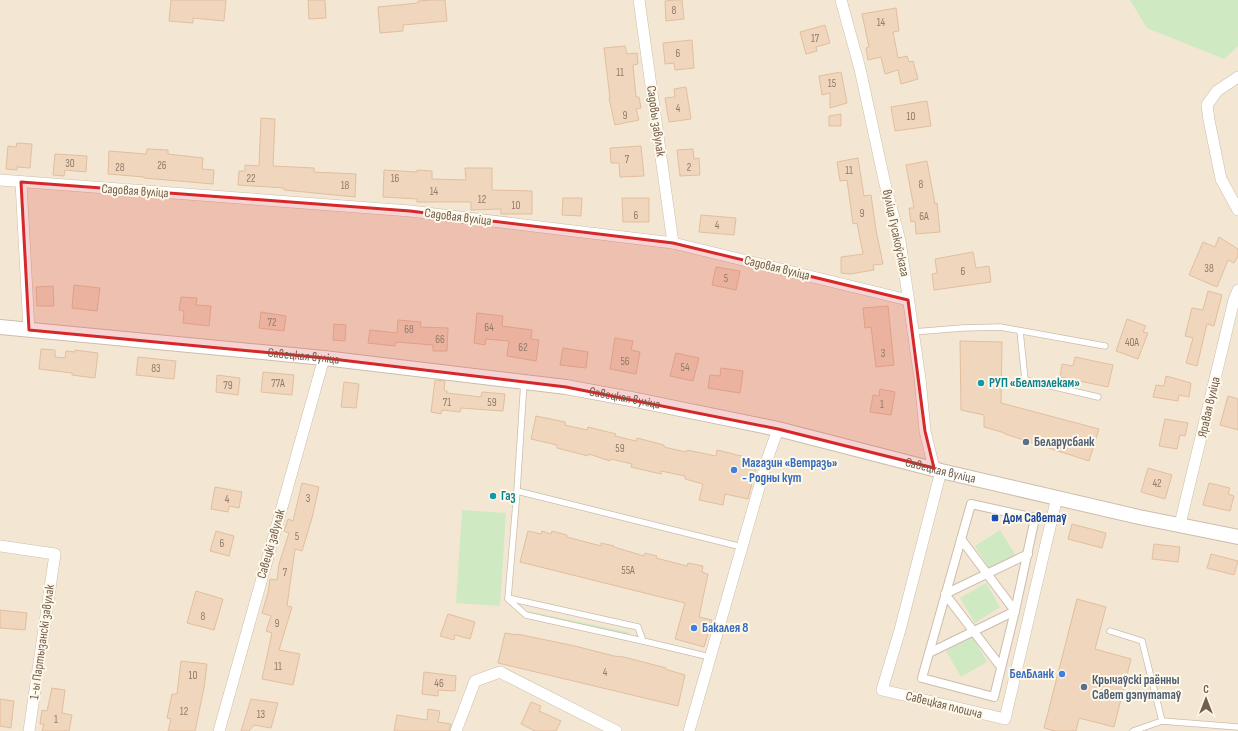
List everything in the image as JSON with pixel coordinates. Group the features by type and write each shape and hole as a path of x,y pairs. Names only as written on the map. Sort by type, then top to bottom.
{"street":[{"name":"Садовы завулак","path":"640,0 673,243"},
{"name":"вуліца Гусакоўскага","path":"841,0 860,69 900,241 925,431 938,470"},
{"path":"1238,77 1217,91 1207,105 1221,179 1238,210"},
{"name":"Садовая вуліца","path":"0,180 410,211 673,243 908,300"},
{"path":"21,182 30,330"},
{"name":"Яравая вуліца","path":"1180,524 1234,300 1238,290"},
{"name":"Савецкая вуліца","path":"0,327 324,358 524,381 631,399 778,429 938,470 1139,517 1180,524 1238,537"},
{"name":"Савецкі завулак","path":"220,731 324,358"},
{"path":"689,731 767,460 778,429"},
{"name":"Савецкая плошча","path":"938,470 900,630 882,690 1005,719 1057,497"},
{"path":"971,504 1035,518 1028,554 994,697 922,678 971,504"},
{"path":"961,539 1015,611"},
{"name":"1-ы Партызанскі завулак","path":"0,546 55,554 29,731"},
{"path":"945,594 1028,554"},
{"path":"945,594 1001,667"},
{"path":"929,653 1015,611"},
{"path":"456,731 475,681 500,672 616,731"}],"lane":[{"path":"913,332 1000,327 1106,346"},
{"path":"1020,331 1025,380 1098,397"},
{"path":"508,598 524,381"},
{"path":"517,491 742,547"},
{"path":"508,598 638,627 643,642"},
{"path":"508,598 526,615 710,657"},
{"path":"1110,631 1142,641 1162,720"},
{"path":"1133,731 1162,720 1238,727"}],"highlighted area":[{"path":"21,182 410,211 673,243 908,300 925,431 934,468 778,429 566,387 324,358 29,330"}],"shaded area":[{"path":"0,0 1238,0 1238,731 0,731"}],"green space":[{"path":"1130,0 1238,0 1238,46 1224,59 1147,28"},
{"path":"462,510 506,513 500,606 456,603"},
{"path":"1000,530 1015,554 990,570 975,546"},
{"path":"986,583 1000,607 975,623 960,598"},
{"path":"526,612 628,632 630,635"},
{"path":"972,636 987,662 961,677 946,651"}],"building":[{"path":"171,0 226,0 224,21 193,18 193,23 169,21"},
{"path":"308,0 325,0 326,18 309,19"},
{"path":"432,0 445,0 447,21 403,25 403,31 380,33 378,7"},
{"path":"682,0 684,19 666,21 665,1"},
{"path":"896,8 899,31 893,32 898,58 907,56 909,62 913,61 918,79 901,84 898,70 885,74 881,57 868,60 866,48 869,47 862,14"},
{"path":"825,25 830,43 816,47 817,51 806,54 800,32"},
{"path":"692,40 694,68 675,70 674,63 665,64 663,43"},
{"path":"625,46 627,54 637,53 638,64 633,65 636,97 639,97 641,108 636,109 639,120 615,125 609,98 604,48"},
{"path":"841,72 847,103 830,108 830,93 822,95 819,76"},
{"path":"686,87 691,119 669,122 665,98 675,97 674,89"},
{"path":"927,101 931,126 895,131 891,107"},
{"path":"841,114 841,126 829,126 829,116"},
{"path":"261,118 275,119 273,166 314,168 314,172 356,174 355,197 284,190 284,188 238,185 239,171 245,171 245,165 259,166"},
{"path":"17,143 32,144 30,168 17,167 17,170 6,169 8,146 16,147"},
{"path":"641,146 644,176 620,177 619,163 611,163 610,148"},
{"path":"147,149 168,150 168,154 203,158 202,169 214,170 213,184 108,174 109,151 146,154"},
{"path":"693,149 694,159 699,158 700,175 680,176 677,150"},
{"path":"55,154 87,156 86,172 65,170 64,176 53,175"},
{"path":"858,158 864,196 871,195 883,264 873,265 874,270 850,274 841,273 841,257 863,254 857,223 853,224 847,180 840,181 837,162"},
{"path":"927,161 935,204 937,203 940,232 916,234 915,221 911,222 909,208 914,208 906,165"},
{"path":"465,168 492,168 492,190 532,191 532,214 501,214 501,209 471,210 471,202 417,202 417,199 383,197 384,170 417,172 417,170 432,171 432,179 466,180"},
{"path":"563,198 582,198 581,216 562,215"},
{"path":"622,198 649,198 649,222 623,222"},
{"path":"701,215 736,218 734,235 699,232"},
{"path":"1219,237 1238,249 1238,256 1234,263 1228,260 1217,287 1189,275 1203,242 1215,247"},
{"path":"973,252 976,268 989,266 991,282 934,290 932,274 937,273 935,259"},
{"path":"716,267 740,271 736,290 712,285"},
{"path":"74,285 100,288 97,311 72,308"},
{"path":"53,286 54,306 37,306 36,287"},
{"path":"1208,291 1222,295 1214,326 1207,324 1197,366 1186,363 1193,338 1185,336 1192,308 1203,310"},
{"path":"181,297 197,298 196,305 211,306 209,326 183,323 184,311 179,310"},
{"path":"888,306 894,365 876,367 871,327 865,328 863,308"},
{"path":"261,312 286,316 284,331 259,328"},
{"path":"477,313 503,316 502,326 532,330 531,339 539,340 536,361 507,356 509,341 486,339 485,345 474,343"},
{"path":"1127,319 1146,326 1143,332 1148,333 1138,359 1116,351"},
{"path":"398,320 421,322 420,327 448,328 447,351 433,351 433,345 396,342 395,346 368,343 370,330 397,333"},
{"path":"334,324 346,325 345,341 333,340"},
{"path":"615,338 633,341 631,350 640,352 636,374 610,369"},
{"name":"РУП «Белтэлекам»","path":"960,341 1002,342 1001,403 1099,429 1089,461 984,427 984,415 961,410"},
{"path":"563,348 588,352 586,368 560,365"},
{"path":"41,349 55,350 55,357 65,358 66,351 75,352 75,350 98,353 95,378 72,375 72,373 39,369"},
{"path":"676,353 699,358 693,381 670,376"},
{"path":"138,357 176,361 174,379 136,375"},
{"path":"1075,357 1113,365 1108,387 1060,377 1062,364 1073,366"},
{"path":"721,368 743,371 740,393 708,388 710,375 720,376"},
{"path":"263,372 294,375 292,395 261,392"},
{"path":"217,375 240,378 238,395 216,392"},
{"path":"1166,376 1191,383 1189,397 1179,395 1178,401 1153,397 1156,385 1164,386"},
{"path":"435,380 445,381 444,390 447,391 447,393 481,397 482,392 505,394 503,411 461,408 460,412 442,410 441,414 431,412"},
{"path":"344,382 359,384 356,408 341,407"},
{"path":"880,389 895,392 891,415 870,412 873,395 879,396"},
{"path":"1228,396 1238,399 1238,430 1220,425"},
{"path":"536,416 565,422 565,425 587,430 588,427 616,434 615,436 636,441 637,438 664,445 664,447 686,452 687,450 716,456 717,450 758,460 748,499 725,494 723,505 699,500 703,484 685,479 685,476 661,471 661,474 631,467 632,464 611,459 610,461 589,454 588,456 557,448 557,445 531,439"},
{"path":"1165,419 1188,423 1185,436 1180,435 1177,449 1159,446"},
{"path":"1148,468 1172,475 1165,499 1141,492"},
{"path":"302,483 319,487 302,551 295,549 287,606 292,607 279,650 300,654 293,685 262,679 272,633 266,631 271,616 262,613 268,593 270,579 277,580 279,564 289,533 284,531 288,519 293,521"},
{"path":"1209,483 1230,488 1228,494 1234,496 1230,511 1203,505"},
{"path":"215,487 242,492 239,508 229,506 228,512 211,509"},
{"path":"1072,524 1106,533 1102,548 1068,539"},
{"path":"216,531 234,536 229,556 210,551"},
{"path":"528,531 541,534 542,531 551,534 552,531 567,535 567,537 601,546 601,543 644,556 645,553 657,556 656,558 687,566 688,563 703,566 702,572 708,574 699,617 712,620 704,647 675,639 685,603 520,562"},
{"path":"1154,544 1180,547 1178,562 1152,559"},
{"path":"1211,554 1238,561 1234,575 1207,568"},
{"path":"196,591 223,599 214,630 187,623"},
{"path":"1077,599 1106,607 1095,649 1131,659 1114,727 1079,718 1076,731 1055,731 1044,728"},
{"path":"0,610 27,613 25,630 0,628"},
{"path":"448,614 475,622 470,639 455,635 454,640 440,636"},
{"path":"505,633 517,634 624,657 666,668 665,669 685,675 678,706 498,663"},
{"path":"181,661 207,664 204,688 195,731 168,731 171,719 167,718 172,694 177,694"},
{"path":"424,672 456,676 455,691 438,690 438,696 422,694"},
{"path":"52,688 65,690 62,713 72,715 69,731 42,731 44,724 40,724 42,710 47,711"},
{"path":"0,699 14,701 11,728 0,726"},
{"path":"251,699 278,703 271,728 254,725 249,731 241,731"},
{"path":"531,702 541,706 539,711 561,721 556,731 535,731 521,724"},
{"path":"428,709 440,711 438,722 451,724 449,731 394,731 397,715 427,720"}],"place":[{"name":"РУП «Белтэлекам»","path":"981,383"},
{"name":"Беларусбанк","path":"1026,442"},
{"name":"Магазин «Ветразь» - Родны кут","path":"734,470"},
{"name":"Газ","path":"493,496"},
{"name":"Дом Саветаў","path":"995,518"},
{"name":"Бакалея 8","path":"694,628"},
{"name":"БелБланк","path":"1062,674"},
{"name":"Крычаўскі раённы Савет дэпутатаў","path":"1084,687"}]}
